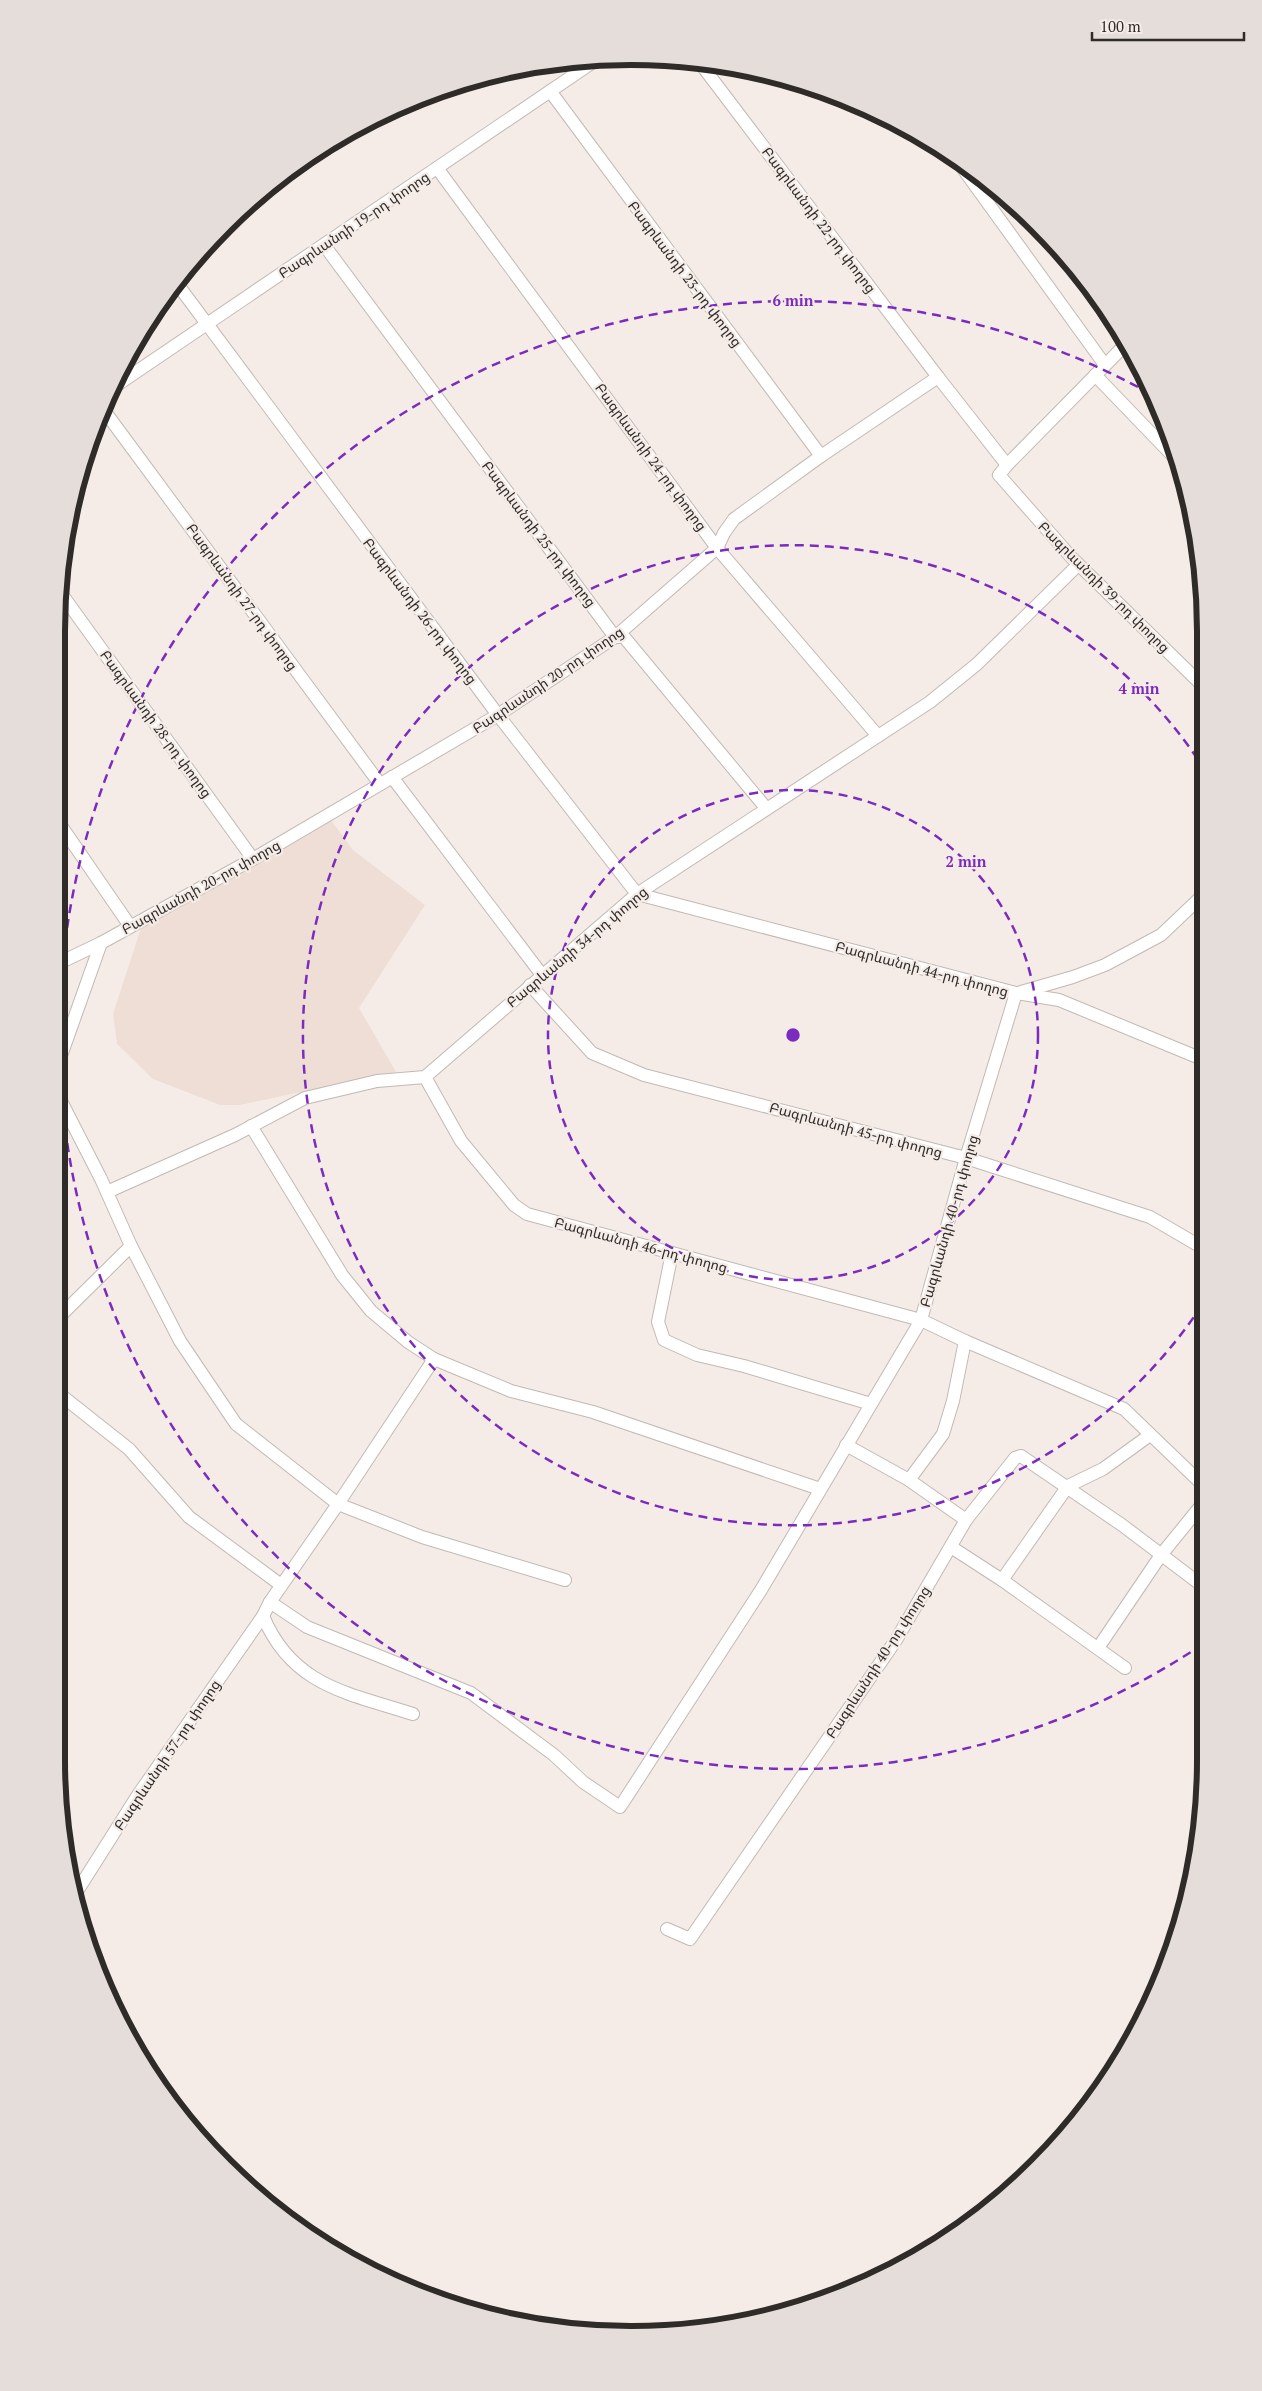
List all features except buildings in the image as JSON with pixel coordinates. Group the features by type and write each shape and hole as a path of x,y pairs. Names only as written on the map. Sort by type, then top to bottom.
{"street":[{"name":"Բագրևանդի 19-րդ փողոց","path":"123,381 586,67"},
{"name":"Բագրևանդի 22-րդ փողոց","path":"705,70 938,377"},
{"name":"Բագրևանդի 23-րդ փողոց","path":"550,91 821,456"},
{"name":"Բագրևանդի 24-րդ փողոց","path":"437,168 718,548 878,736"},
{"path":"969,177 1105,366"},
{"name":"Բագրևանդի 25-րդ փողոց","path":"324,245 616,638 624,637 766,808"},
{"name":"Բագրևանդի 26-րդ փողոց","path":"180,288 498,715 637,894"},
{"path":"938,377 1007,465 1121,349"},
{"path":"1095,375 1167,450"},
{"name":"Բագրևանդի 20-րդ փողոց","path":"65,960 101,943 253,859 498,715 616,638 718,548 724,533 734,519 821,456 938,377"},
{"name":"Բագրևանդի 27-րդ փողոց","path":"108,415 380,784"},
{"name":"Բագրևանդի 39-րդ փողոց","path":"1007,465 999,475 1078,565 1197,680"},
{"name":"Բագրևանդի 34-րդ փողոց","path":"425,1078 637,894 930,702 977,664 1078,565"},
{"name":"Բագրևանդի 28-րդ փողոց","path":"66,600 253,859"},
{"path":"392,777 542,975"},
{"path":"65,832 130,926"},
{"name":"Բագրևանդի 44-րդ փողոց","path":"637,894 1016,993 1059,1000 1197,1057"},
{"path":"1016,993 1073,977 1105,965 1161,935 1197,901"},
{"path":"65,1044 101,943"},
{"name":"Բագրևանդի 45-րդ փողոց","path":"530,985 592,1054 644,1075 966,1158 1150,1216 1197,1244"},
{"name":"Բագրևանդի 40-րդ փողոց","path":"965,1341 921,1320 966,1158 1016,993"},
{"path":"107,1192 251,1126 304,1098 377,1081 425,1078"},
{"name":"Բագրևանդի 46-րդ փողոց","path":"425,1078 461,1141 514,1206 527,1214 921,1320"},
{"path":"65,1109 107,1192 131,1246 180,1341 236,1424 338,1504 422,1537 565,1580"},
{"path":"251,1126 342,1274 372,1311 408,1342 434,1359 511,1391 593,1412 820,1489"},
{"path":"65,1311 131,1246"},
{"path":"672,1253 658,1322 664,1340 697,1355 744,1366 871,1404"},
{"path":"270,1602 307,1627 471,1693 554,1755 583,1782 620,1807 761,1590 921,1320"},
{"path":"909,1480 943,1434 953,1401 965,1341 1124,1409 1197,1479"},
{"name":"Բագրևանդի 57-րդ փողոց","path":"80,1887 138,1795 263,1616 281,1585 338,1504 434,1359"},
{"path":"65,1398 129,1449 189,1517 281,1585"},
{"path":"1002,1580 1068,1486 1103,1469 1150,1435"},
{"path":"846,1445 909,1480 966,1520"},
{"name":"Բագրևանդի 40-րդ փողոց","path":"667,1929 690,1939 896,1640 966,1520 1015,1458 1021,1456 1068,1486"},
{"path":"1068,1486 1197,1582"},
{"path":"1098,1648 1161,1555 1197,1511"},
{"path":"951,1547 1002,1580 1125,1668"},
{"path":"263,1616 269,1631 296,1666 320,1683 413,1714"}],"shaded area":[{"path":"331,820 353,850 425,905 359,1008 396,1072 240,1105 220,1105 153,1079 117,1044 113,1014 141,928"}]}
